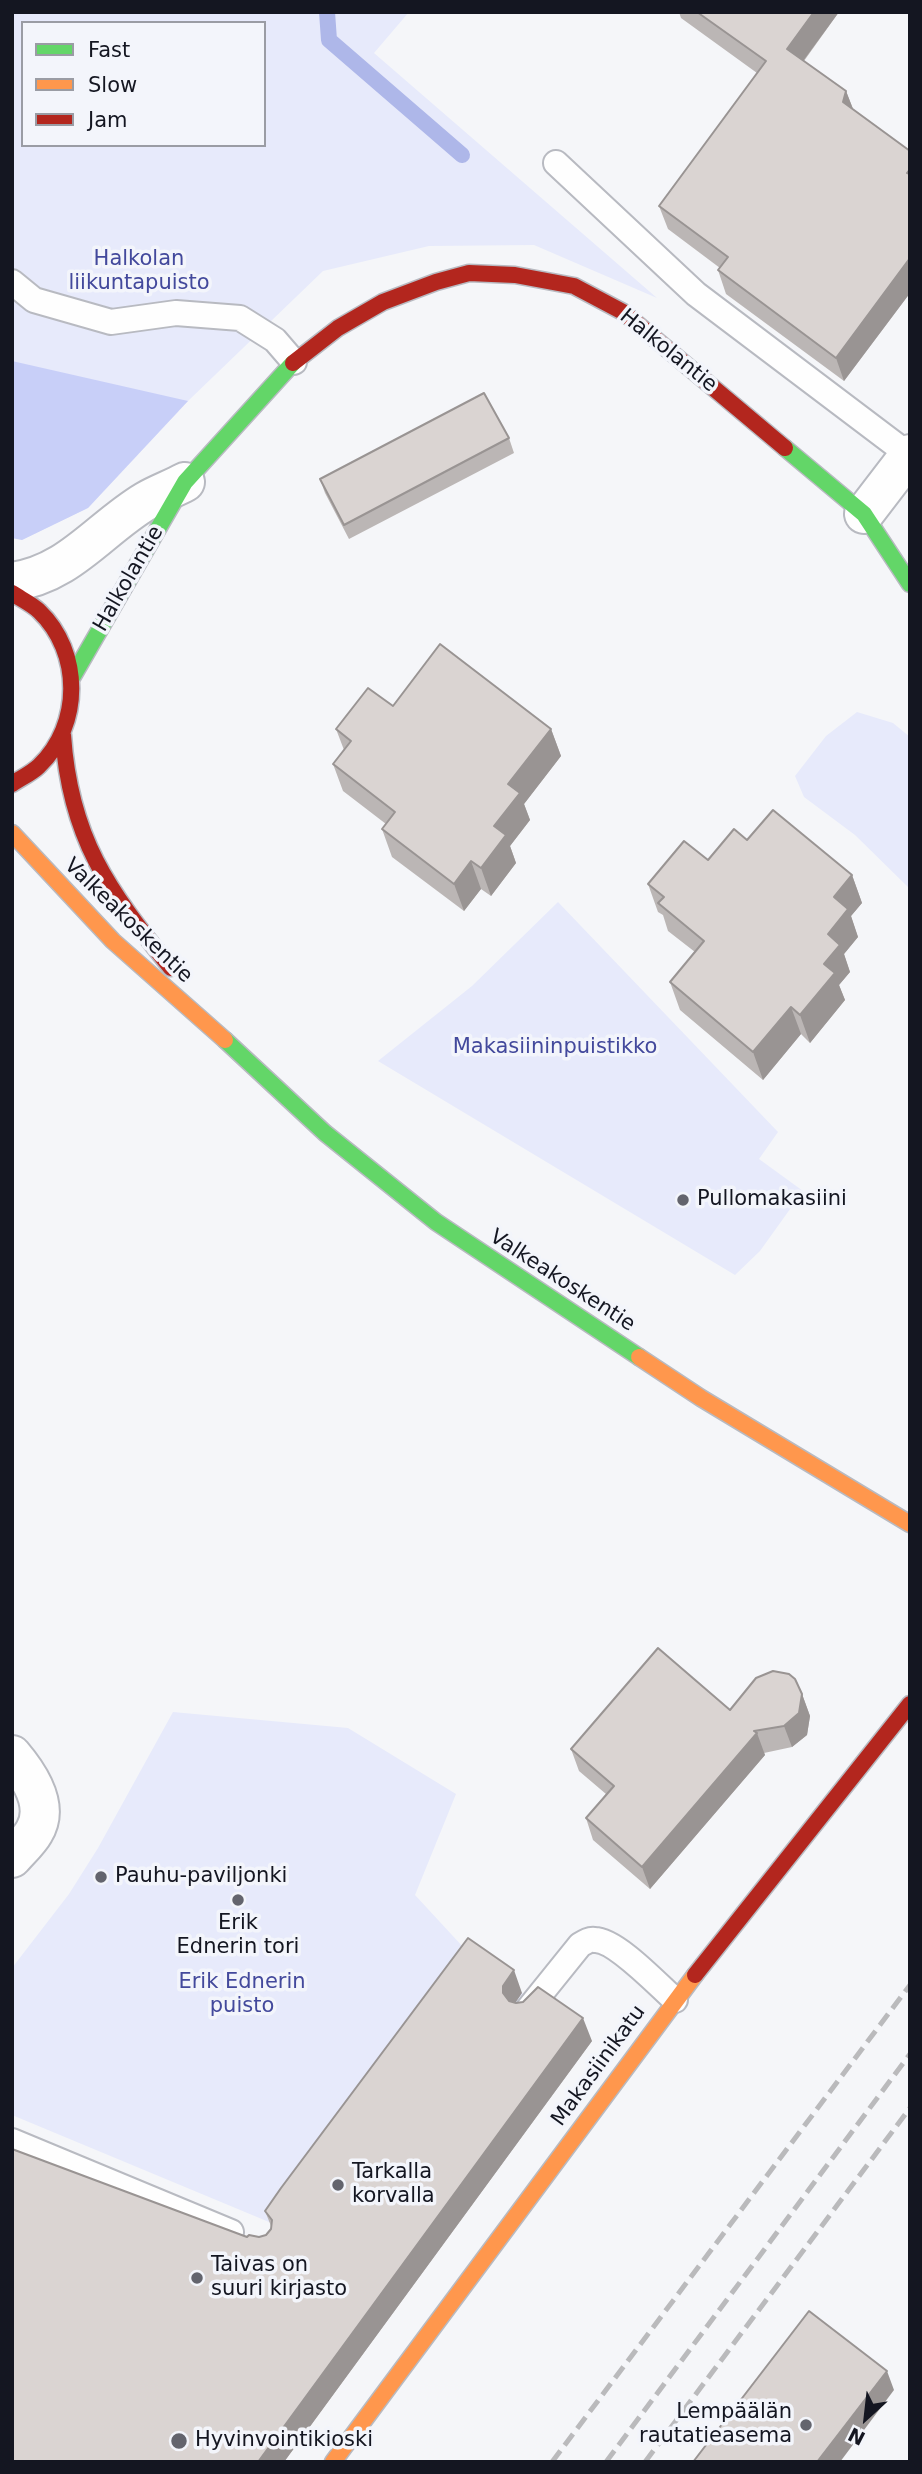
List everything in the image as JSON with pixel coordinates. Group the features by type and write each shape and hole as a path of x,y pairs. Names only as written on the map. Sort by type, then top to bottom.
{"street":[{"name":"Halkolantie","path":"73,677 186,482 294,362 338,328 383,302 469,273 515,275 574,286 623,313 864,514 893,562 910,584"},
{"path":"864,514 910,454"},
{"name":"Halkolantie","path":"12,582 30,580 52,571 146,501 186,482"},
{"path":"12,593 25,599 50,622 66,648 73,677 72,706 63,735 46,759 23,779 12,784"},
{"name":"Valkeakoskentie","path":"63,735 63,764 85,845 122,905 186,986 220,1035"},
{"name":"Valkeakoskentie","path":"12,833 113,941 220,1035 325,1133 436,1222 701,1398 910,1524"},
{"name":"Makasiinikatu","path":"333,2462 675,2000 817,1825 910,1704"},
{"path":"12,1755 26,1772 34,1788 40,1818 34,1832 12,1858"}],"lane":[{"path":"556,163 696,294 910,454"},
{"path":"12,282 34,300 111,323 176,313 240,318 275,340 294,362"},
{"path":"526,2012 580,1945 592,1939 603,1941 624,1954 675,2000"},
{"path":"12,2141 253,2241"}],"green space":[{"name":"Halkolan liikuntapuisto","path":"12,12 409,12 374,53 657,298 534,245 429,246 323,271 188,401 88,508 22,540 12,538"},
{"path":"857,712 893,723 910,737 910,889 855,835 804,797 795,776 826,736"},
{"name":"Makasiininpuistikko","path":"558,902 778,1132 759,1159 803,1191 760,1251 735,1275 378,1061 472,986"},
{"name":"Erik Ednerin puisto","path":"173,1712 348,1728 456,1794 415,1895 476,1961 535,2002 350,2295 269,2222 12,2115 12,1968 69,1894 98,1848"}],"shaded area":[{"path":"12,361 188,401 88,508 22,540 12,538"}],"building":[{"path":"697,12 814,12 787,49 846,91 843,102 910,151 910,169 907,173 910,174 910,258 836,358 718,270 728,257 659,206 766,61"},
{"path":"484,393 509,438 344,525 320,479"},
{"path":"440,644 551,729 508,784 520,793 494,826 506,835 481,868 471,861 454,884 382,829 395,812 333,764 351,741 336,729 368,688 393,706"},
{"path":"773,810 852,875 834,897 848,909 828,934 840,945 824,964 835,973 800,1015 791,1007 753,1052 670,982 704,941 658,903 664,897 648,884 684,841 708,860 734,829 747,840"},
{"path":"658,1648 730,1710 756,1678 773,1671 789,1674 795,1679 802,1694 799,1713 784,1726 754,1731 757,1733 642,1867 586,1818 614,1786 571,1749"},
{"path":"468,1938 514,1970 503,1986 503,1993 509,2001 523,2002 538,1987 583,2018 258,2462 12,2462 12,2149 247,2237 266,2235 271,2229 272,2220 265,2211"},
{"name":"Lempäälän rautatieasema","path":"809,2311 887,2371 817,2462 693,2462"}],"waterway":[{"path":"327,12 329,40 462,155"}],"railway":[{"path":"552,2462 910,1985"},
{"path":"606,2462 910,2054"},
{"path":"645,2462 910,2108"}],"traffic: fast":[{"path":"73,676 185,482 293,363"},
{"path":"785,448 864,514 910,584"},
{"path":"225,1040 325,1133 436,1222 639,1357"}],"traffic: slow":[{"path":"12,833 113,941 225,1040"},
{"path":"639,1357 701,1398 910,1524"},
{"path":"333,2462 695,1975"}],"traffic: jam":[{"path":"293,363 338,328 383,302 469,273 515,275 574,286 623,312 785,448"},
{"path":"12,593 36,608 53,628 63,647 71,688 69,710 53,749 36,769 12,784"},
{"path":"63,735 74,804 96,861 129,913 171,968"},
{"path":"695,1975 910,1704"}],"place":[{"name":"Pullomakasiini","path":"683,1200"},
{"name":"Pauhu-paviljonki","path":"101,1877"},
{"name":"Erik Ednerin tori","path":"238,1900"},
{"name":"Tarkalla korvalla","path":"338,2185"},
{"name":"Taivas on suuri kirjasto","path":"197,2278"},
{"name":"Lempäälän rautatieasema","path":"806,2425"},
{"name":"Hyvinvointikioski","path":"179,2441"}]}
